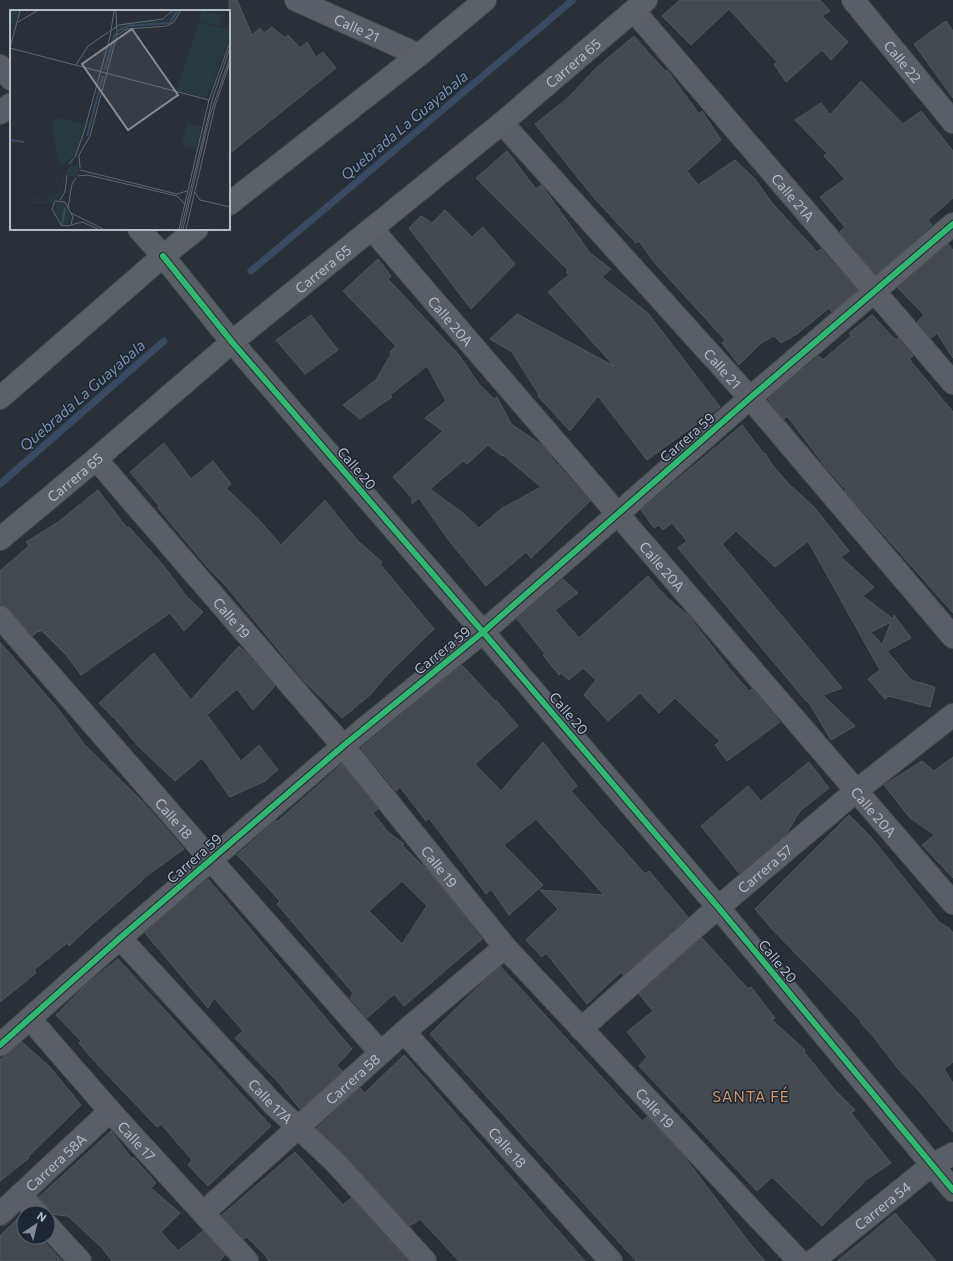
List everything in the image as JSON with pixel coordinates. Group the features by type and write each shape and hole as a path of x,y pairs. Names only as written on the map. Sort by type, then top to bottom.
{"main road":[{"path":"230,203 419,55 484,0"},
{"name":"Carrera 65","path":"0,539 232,342 502,123 640,6"},
{"path":"0,398 162,256 196,230"}],"street":[{"name":"Calle 21","path":"296,0 419,55"},
{"name":"Calle 22","path":"853,0 953,122"},
{"name":"Calle 21A","path":"640,6 875,292 953,383"},
{"path":"0,66 10,78"},
{"path":"0,113 10,105"},
{"name":"Calle 21","path":"502,123 750,398 953,637"},
{"name":"Carrera 59","path":"0,1045 210,860 344,746 483,632 750,398 953,224"},
{"name":"Calle 20A","path":"372,229 953,903"},
{"name":"Calle 20","path":"140,230 232,342 718,907 953,1190"},
{"name":"Calle 19","path":"96,459 344,746 506,947 799,1261"},
{"name":"Calle 18","path":"0,617 210,860 381,1054"},
{"name":"Carrera 57","path":"582,1029 718,907 856,791 953,715"},
{"name":"Calle 17A","path":"120,938 274,1105 334,1161 425,1261"},
{"name":"Carrera 58","path":"203,1213 404,1032 506,947"},
{"name":"Calle 17","path":"30,1018 110,1111 247,1261"},
{"name":"Calle 18","path":"404,1032 611,1261"},
{"name":"Carrera 58A","path":"0,1214 110,1111"},
{"name":"Carrera 54","path":"813,1261 932,1164 953,1154"},
{"path":"20,1195 29,1205"},
{"path":"56,1235 80,1261"}],"building":[{"path":"229,0 237,0 252,35 260,28 264,33 272,27 285,38 288,35 300,48 307,42 316,57 323,52 336,68 230,153 230,10"},
{"path":"680,0 820,0 830,11 822,16 848,42 831,60 822,50 786,82 774,64 777,62 729,9 691,45 662,16"},
{"path":"946,21 953,31 953,98 914,44"},
{"path":"634,36 666,72 667,70 699,114 702,111 721,140 687,171 698,185 735,160 755,179 772,203 817,252 821,249 857,290 832,312 829,308 797,334 781,343 774,336 761,343 739,365 722,343 725,340 654,262 639,241 636,243 594,198 535,124 568,98 595,69"},
{"path":"861,81 903,124 921,111 953,151 953,198 928,220 932,225 876,274 840,232 845,227 820,197 845,179 824,156 827,153 795,120 821,103 830,115"},
{"path":"507,151 536,189 541,185 543,187 590,253 611,269 602,277 648,313 720,407 647,460 598,396 570,431 538,396 539,395 512,352 490,339 517,314 614,366 548,292 569,275 566,272 568,270 476,178"},
{"path":"445,210 472,237 483,227 515,264 471,309 409,228 421,216 432,223"},
{"path":"948,244 953,250 953,358 937,333 931,338 917,322 924,315 898,288"},
{"path":"378,259 391,276 388,279 458,354 479,384 494,399 497,397 511,424 542,445 590,501 531,558 526,552 486,586 447,538 419,498 412,504 412,498 393,477 443,431 425,418 446,401 427,366 390,395 392,397 360,419 343,405 376,380 391,354 390,352 396,346 343,291","holes":["488,445 502,456 503,455 541,487 501,509 479,528 464,514 430,489 463,461 467,464"]},
{"path":"311,315 338,350 305,374 276,340"},
{"path":"872,315 896,340 898,338 913,356 909,359 953,412 953,613 845,491 846,490 821,462 787,416 784,419 768,399 819,356 823,360 851,336 849,333"},
{"path":"742,425 764,454 765,453 773,466 789,484 814,507 849,551 841,557 874,587 863,596 893,619 894,615 911,638 887,651 911,680 935,687 930,707 889,696 885,699 868,679 880,670 808,541 775,567 736,531 722,544 842,688 823,695 855,726 831,740 808,701 807,702 678,548 687,541 672,523 663,530 659,525 654,528 641,510","holes":["891,622 882,645 871,632"]},
{"path":"164,443 191,479 213,461 231,484 226,488 260,521 281,545 325,500 357,540 382,562 380,564 434,629 388,674 370,695 342,718 305,682 225,585 210,570 158,508 159,506 130,472"},
{"path":"98,490 127,528 129,527 163,565 187,597 203,612 184,631 170,613 81,675 67,656 41,630 33,636 9,609 0,603 0,571 29,546 26,542 57,523"},
{"path":"648,576 668,599 688,615 729,668 749,691 752,689 780,722 727,761 715,745 720,741 675,698 659,713 640,693 608,721 584,695 596,680 583,668 569,680 561,673 559,675 543,655 545,654 517,619 563,579 578,593 555,610 579,638"},
{"path":"0,642 59,710 84,744 142,801 184,849 141,880 142,881 69,946 67,943 34,970 36,973 0,1002"},
{"path":"239,646 275,686 253,710 237,689 207,715 241,761 259,745 278,770 265,781 230,797 202,758 175,781 140,748 99,703 154,653 191,700"},
{"path":"462,665 495,701 496,700 518,726 475,764 501,791 543,742 577,786 571,791 645,874 649,871 688,917 623,975 621,972 587,1004 546,953 542,957 526,940 558,909 540,890 604,895 536,819 504,845 543,885 509,915 491,889 486,894 429,818 426,821 400,787 396,791 361,748"},
{"path":"953,757 953,878 922,845 935,835 910,818 884,785 922,761 934,771"},
{"path":"809,762 829,788 800,811 787,833 739,873 701,826 748,786 761,801"},
{"path":"342,764 378,809 373,813 388,832 404,844 402,845 429,872 482,939 404,1006 394,994 367,1018 350,998 353,993 277,904 280,901 237,855 276,820 277,822","holes":["402,881 427,906 402,944 369,911"]},
{"path":"849,815 871,837 939,922 950,929 953,933 953,1062 944,1069 953,1083 953,1132 899,1070 873,1036 860,1022 861,1021 772,929 755,909"},
{"path":"208,879 352,1049 337,1065 342,1071 300,1109 278,1082 235,1038 243,1031 214,998 208,1008 145,933"},
{"path":"702,938 748,989 751,987 775,1018 772,1020 805,1050 804,1052 835,1090 855,1110 851,1113 891,1163 866,1180 822,1226 772,1177 757,1191 639,1066 647,1057 627,1032 653,1011 639,994"},
{"path":"118,959 271,1126 208,1186 188,1165 192,1160 161,1124 157,1127 97,1064 79,1043 81,1041 56,1015 87,984"},
{"path":"501,967 642,1121 647,1117 683,1155 751,1245 765,1261 636,1261 430,1034 484,981"},
{"path":"22,1042 49,1066 81,1105 28,1157 29,1158 0,1181 0,1060"},
{"path":"404,1055 585,1261 459,1261 420,1219 410,1226 343,1153 317,1128 360,1088 365,1093"},
{"path":"111,1131 132,1159 133,1157 156,1183 151,1188 180,1213 161,1232 178,1251 203,1231 225,1255 219,1261 112,1261 102,1248 68,1216 56,1215 56,1205 46,1205 39,1197"},
{"path":"295,1152 343,1205 351,1198 408,1261 269,1261 247,1237 244,1239 222,1215"},
{"path":"895,1213 936,1261 837,1261 872,1233"},
{"path":"16,1220 16,1245 47,1245 62,1261 0,1261 0,1236"}],"waterway":[{"name":"Quebrada La Guayabala","path":"251,271 573,0"},
{"name":"Quebrada La Guayabala","path":"0,484 164,341"}],"cycle path":[{"path":"0,1045 120,938 343,746 483,632 750,398 953,224"},
{"path":"163,256 232,342 718,907 953,1190"}],"district":[{"name":"SANTA FÉ","path":"751,1096"}]}
